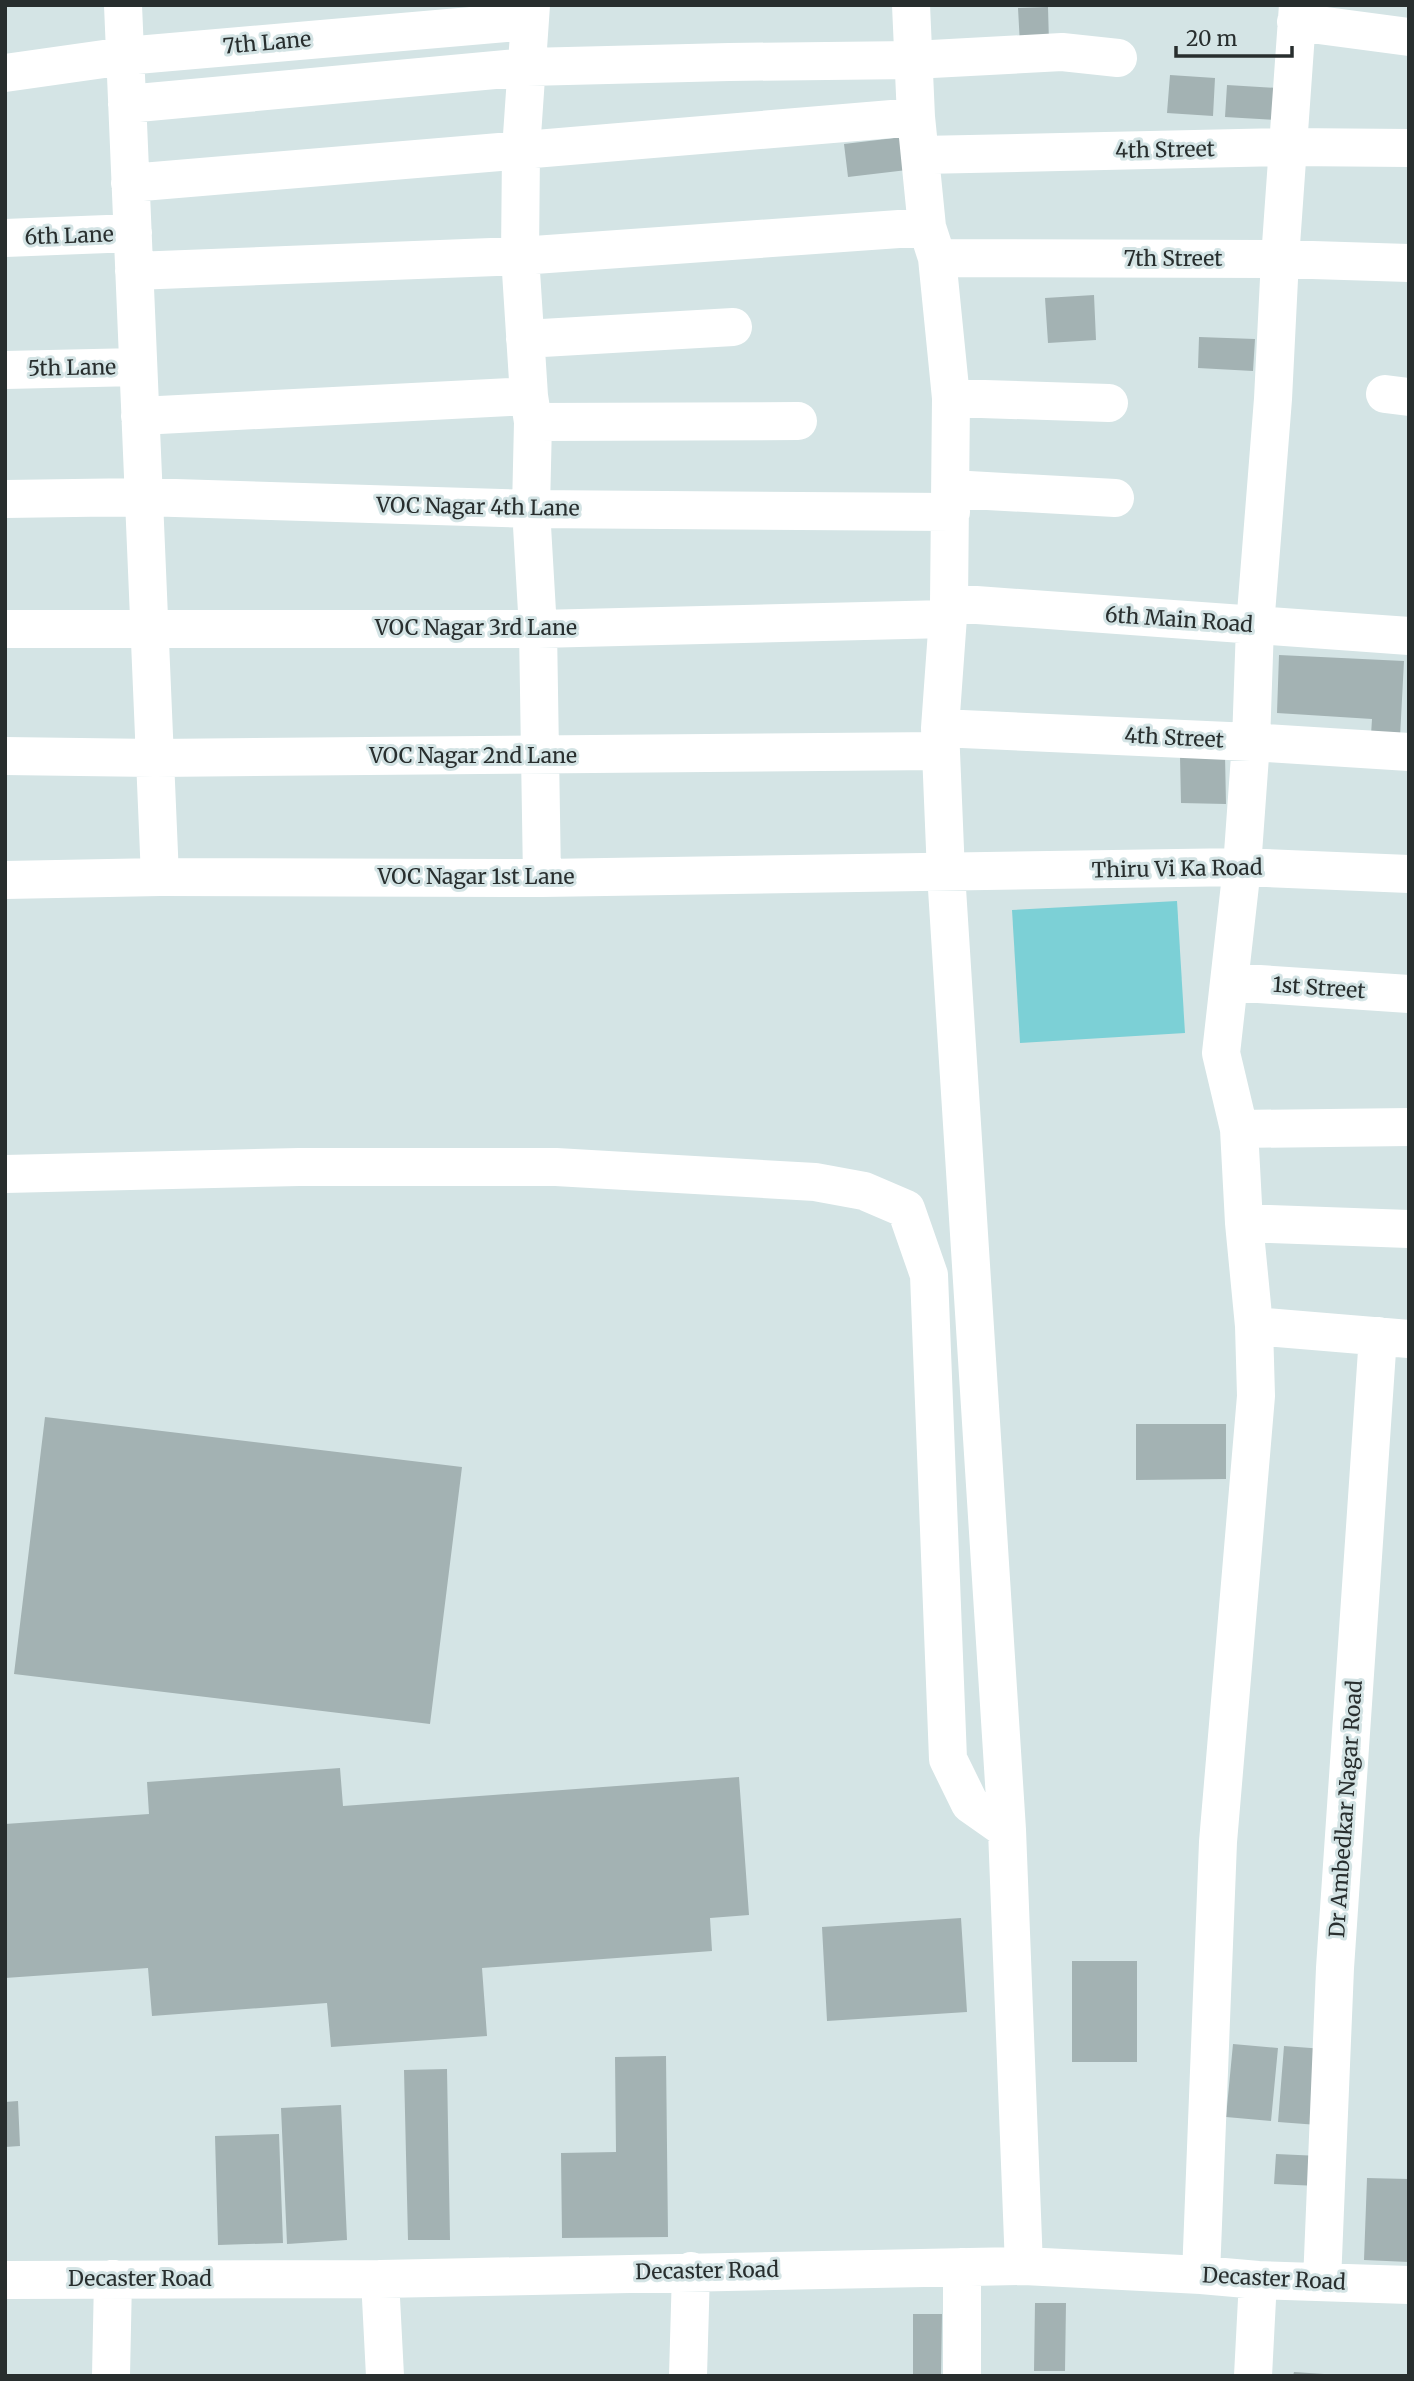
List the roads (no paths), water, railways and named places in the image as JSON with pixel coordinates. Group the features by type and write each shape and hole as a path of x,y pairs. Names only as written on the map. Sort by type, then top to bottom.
{"street":[{"path":"123,5 160,877"},
{"path":"911,5 916,117 951,398 948,611 940,739 946,873 1007,1830 1024,2266"},
{"path":"530,13 521,150 520,256 531,409 531,509 538,629 542,878"},
{"name":"7th Lane","path":"5,73 125,56 530,13"},
{"path":"1201,2274 1218,1842 1256,1396 1254,1326 1244,1223 1239,1129 1221,1053 1242,867 1251,742 1255,626 1273,399 1297,14 1409,37"},
{"path":"127,104 527,67 913,60 1062,52 1118,58"},
{"path":"130,183 916,117"},
{"name":"4th Street","path":"921,155 1288,147 1409,148"},
{"name":"6th Lane","path":"5,238 132,233"},
{"name":"7th Street","path":"134,271 932,242 1409,263"},
{"path":"525,339 733,327"},
{"name":"5th Lane","path":"5,370 138,367"},
{"path":"951,398 1109,402"},
{"path":"140,416 531,409 798,421"},
{"name":"VOC Nagar 4th Lane","path":"5,499 144,496 531,509 1115,498"},
{"name":"6th Main Road","path":"948,611 1409,636"},
{"name":"VOC Nagar 3rd Lane","path":"5,629 538,629 948,611"},
{"name":"4th Street","path":"940,739 1251,742 1409,752"},
{"name":"VOC Nagar 2nd Lane","path":"5,756 155,758 541,755 940,739"},
{"name":"Thiru Vi Ka Road","path":"946,873 1242,867 1409,874"},
{"name":"VOC Nagar 1st Lane","path":"5,880 946,873"},
{"name":"1st Street","path":"1229,982 1409,994"},
{"path":"1239,1129 1409,1127"},
{"path":"5,1174 299,1167 556,1167 815,1182 864,1191 906,1209 929,1275 948,1759 970,1804 1007,1830"},
{"path":"1244,1223 1409,1229"},
{"path":"1254,1326 1393,1338"},
{"name":"Dr Ambedkar Nagar Road","path":"1322,2282 1335,1968 1393,1338"},
{"path":"962,2266 962,2376"},
{"name":"Decaster Road","path":"5,2280 380,2279 1024,2266 1201,2274 1258,2280 1409,2285"},
{"path":"688,2376 691,2271"},
{"path":"111,2376 113,2279"},
{"path":"380,2279 385,2376"},
{"path":"1253,2376 1258,2280"}]}
